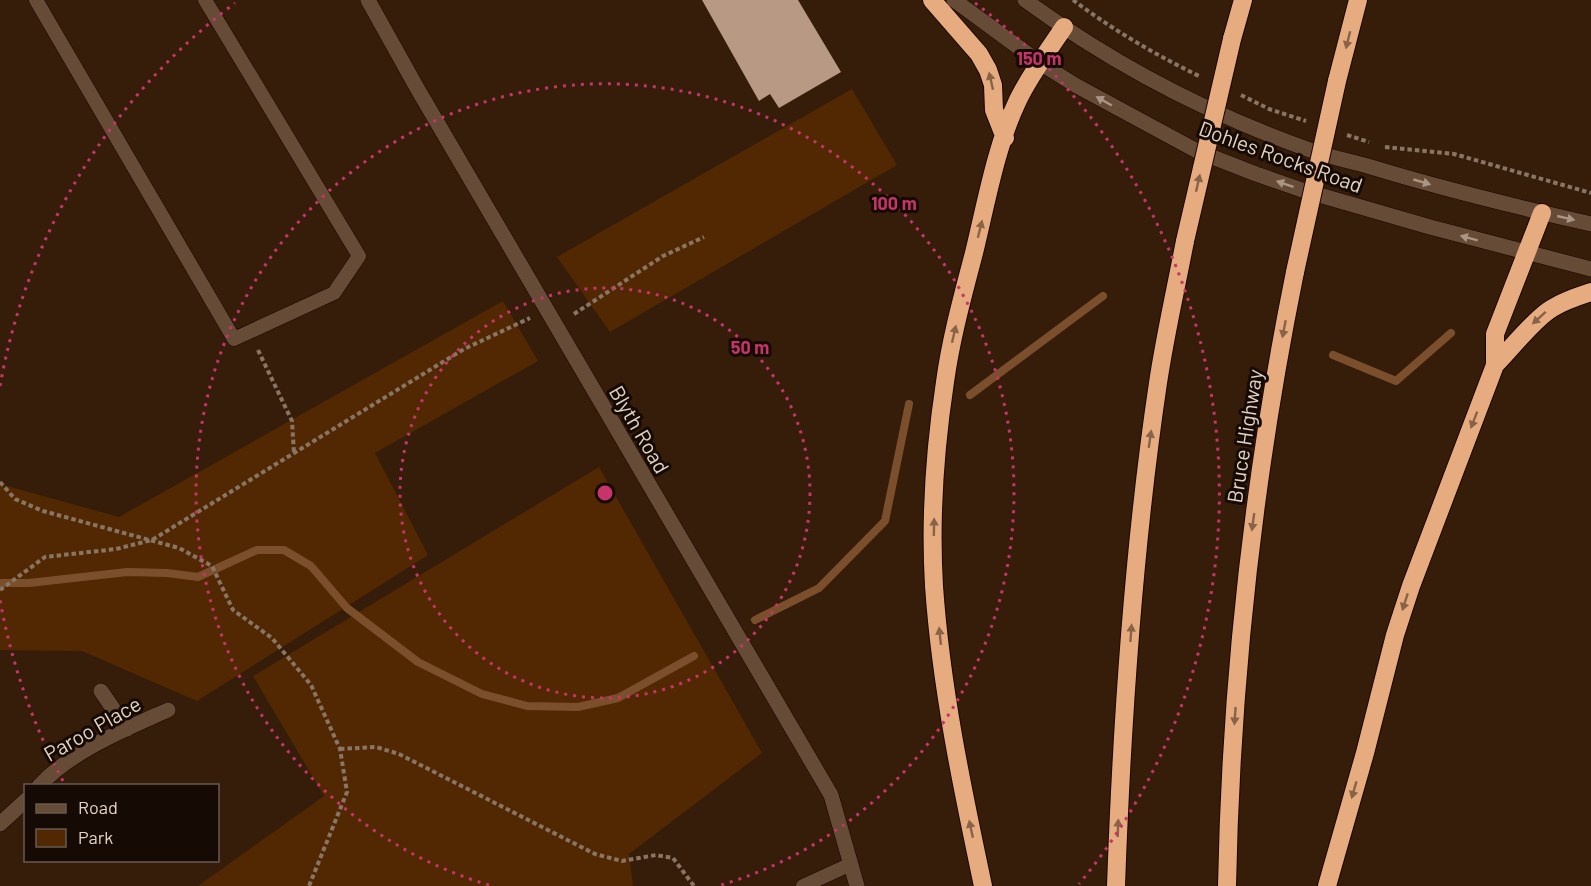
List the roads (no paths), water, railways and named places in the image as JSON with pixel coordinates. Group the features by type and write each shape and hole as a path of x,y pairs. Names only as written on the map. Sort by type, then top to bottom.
{"highway":[{"path":"932,0 972,45 988,69 993,85 994,111 1005,138"},
{"path":"1116,886 1120,771 1139,524 1158,381 1185,241 1243,0"},
{"name":"Bruce Highway","path":"1227,886 1228,820 1238,667 1251,538 1268,414 1295,272 1337,81 1358,0"},
{"path":"983,886 957,762 944,679 934,586 933,531 938,433 945,380 968,276 1005,138 1017,101 1064,27"},
{"path":"1327,886 1365,753 1395,635 1411,586 1495,365 1495,334 1542,213"},
{"path":"1495,365 1546,312 1559,304 1591,292"}],"main road":[{"name":"Blyth Road","path":"368,0 546,310 831,795 857,886"},
{"name":"Dohles Rocks Road","path":"954,0 1040,63 1075,85 1197,151 1256,174 1361,208 1591,269"},
{"name":"Dohles Rocks Road","path":"1024,0 1107,54 1176,93 1302,147 1431,185 1591,224"},
{"path":"101,691 127,729"},
{"name":"Paroo Place","path":"41,784 47,776 85,751 168,710"},
{"path":"0,824 24,802"}],"lane":[{"path":"36,0 234,339 334,293 359,255 205,0"},
{"path":"802,886 851,864"}],"waterway":[{"path":"970,395 1103,296"},
{"path":"1333,355 1396,381 1451,333"},
{"path":"755,620 819,588 885,521 909,404"},
{"path":"0,583 29,583 127,572 167,573 198,577 257,550 284,550 311,566 347,608 418,662 482,694 527,706 578,707 618,698 694,656"}]}
